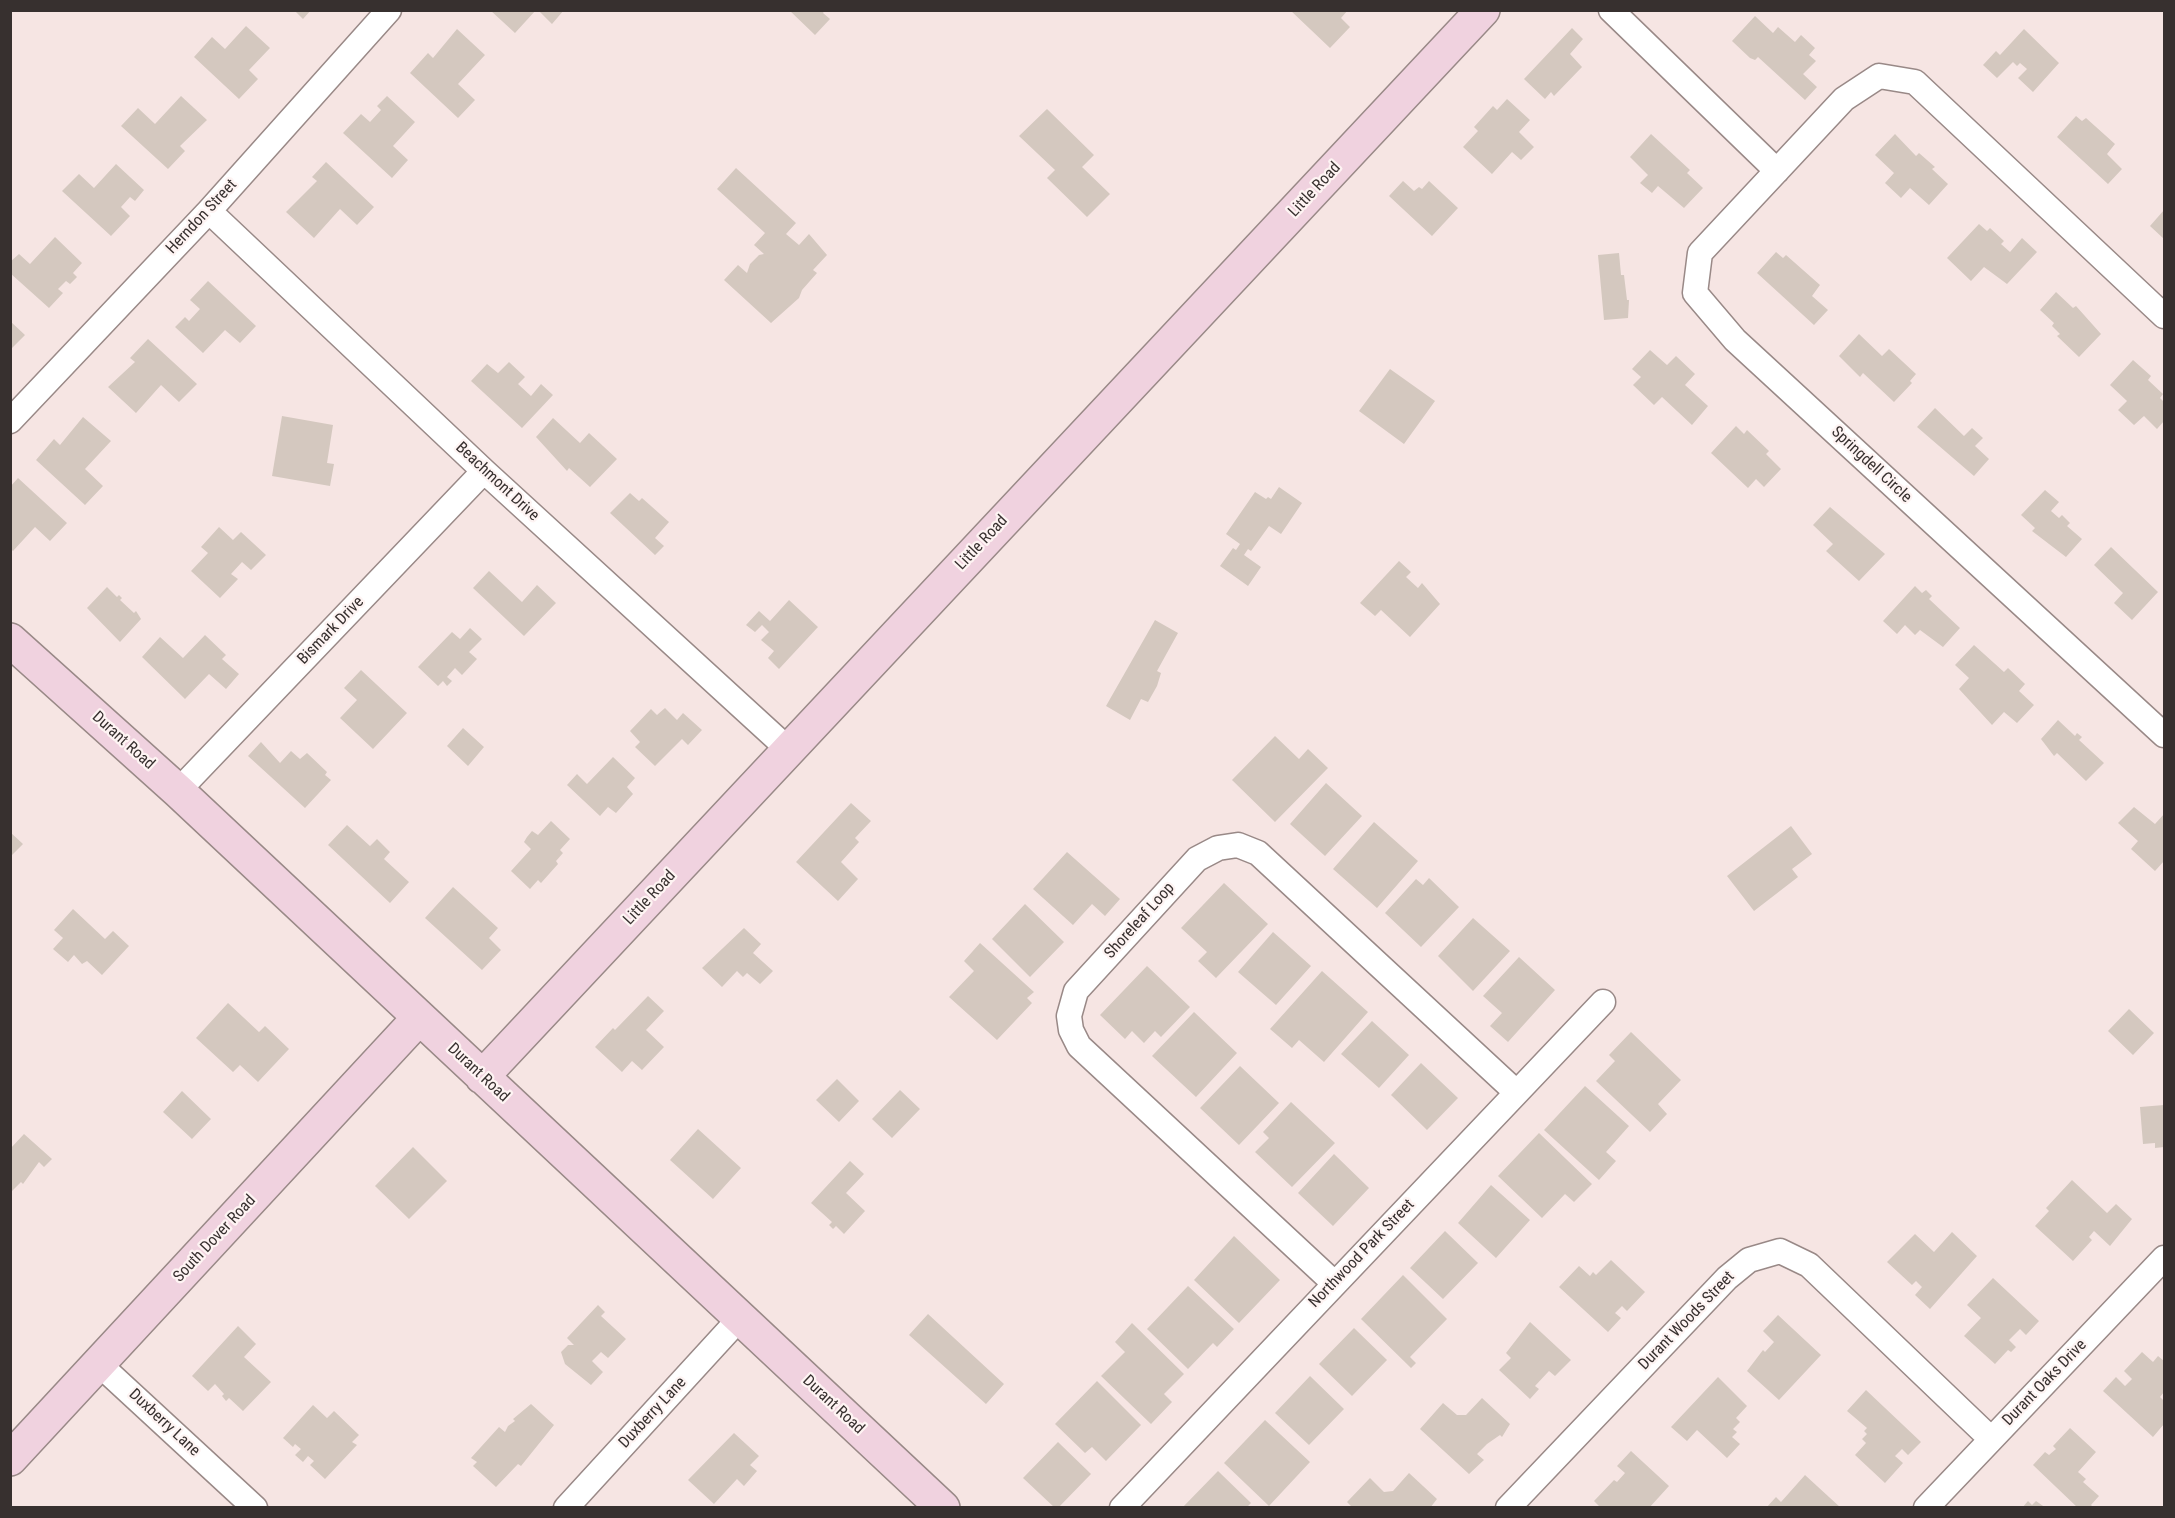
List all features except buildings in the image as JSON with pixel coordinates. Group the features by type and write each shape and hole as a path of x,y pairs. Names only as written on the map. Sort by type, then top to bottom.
{"street":[{"name":"Herndon Street","path":"10,421 209,211 389,10"},
{"name":"Little Road","path":"482,1077 1483,10"},
{"path":"1611,10 1777,171"},
{"name":"Springdell Circle","path":"2164,316 1915,82 1878,76 1844,99 1700,253 1695,293 1735,340 2164,735"},
{"name":"Beachmont Drive","path":"209,211 484,471 789,750"},
{"name":"Bismark Drive","path":"178,791 484,471"},
{"name":"Durant Road","path":"10,640 178,791 943,1508"},
{"name":"Shoreleaf Loop","path":"1334,1283 1079,1046 1071,1030 1069,1016 1076,992 1197,859 1218,848 1238,845 1258,853 1516,1092"},
{"name":"Northwood Park Street","path":"1122,1508 1603,1002"},
{"name":"South Dover Road","path":"10,1459 419,1018"},
{"name":"Durant Woods Street","path":"1508,1508 1727,1278 1749,1260 1780,1251 1809,1265 1991,1439"},
{"name":"Durant Oaks Drive","path":"1926,1508 2164,1258"},
{"name":"Duxberry Lane","path":"566,1508 740,1318"},
{"name":"Duxberry Lane","path":"99,1364 255,1508"}]}
